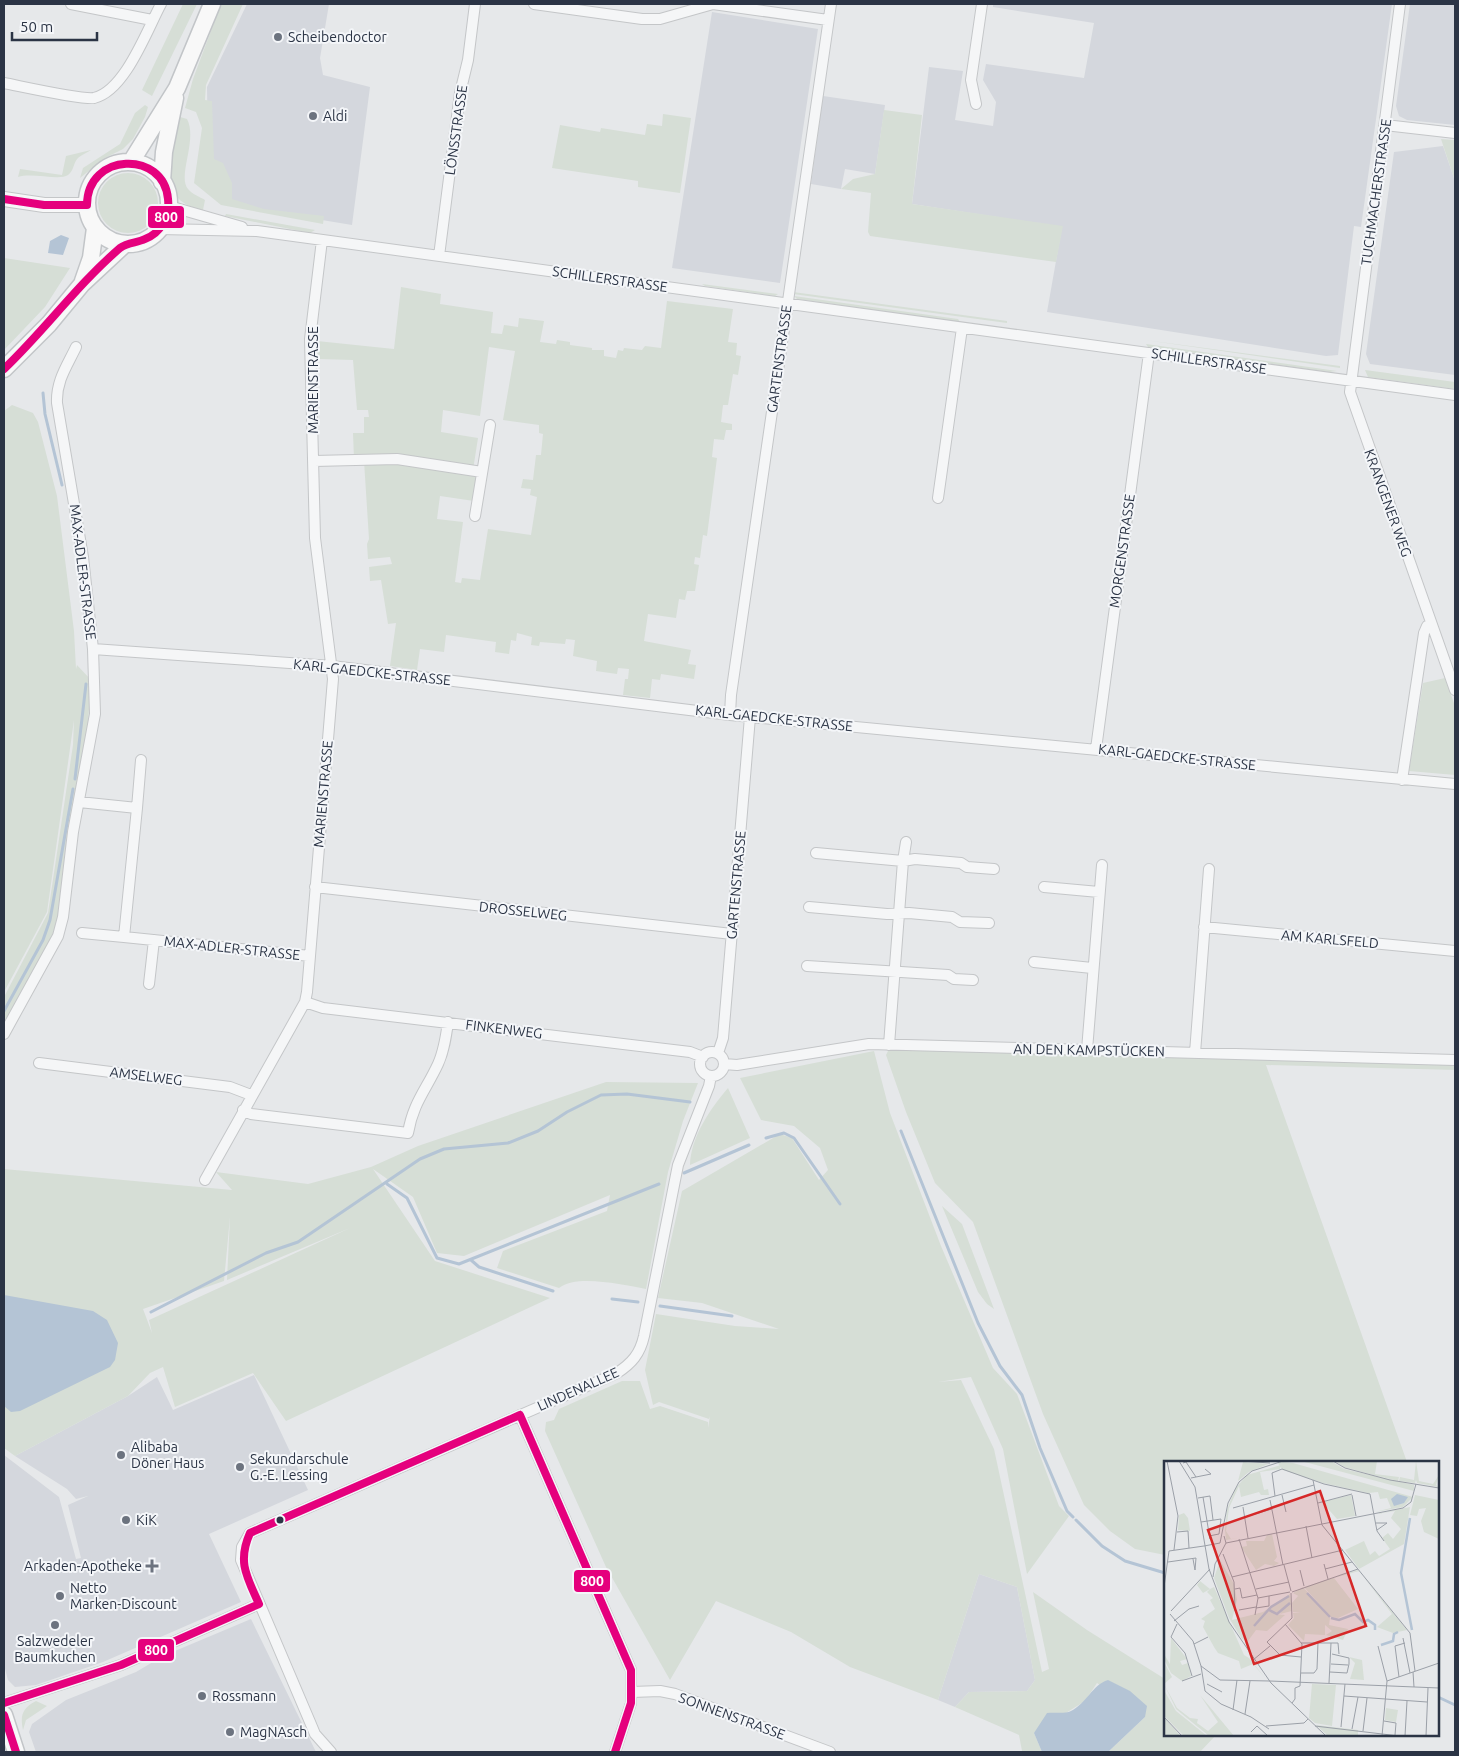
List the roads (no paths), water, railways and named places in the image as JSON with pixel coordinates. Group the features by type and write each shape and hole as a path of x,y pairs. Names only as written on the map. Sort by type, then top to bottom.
{"main road":[{"path":"131,162 177,88 212,4"},
{"path":"162,182 164,152 177,88"},
{"path":"131,162 149,168 162,182 167,193 169,206 166,218 159,229 144,241 125,244 108,239 95,228 89,218 86,204 89,190 98,174 114,165 131,162"},
{"path":"4,199 53,206 86,204"},
{"path":"82,284 91,258 95,228"},
{"path":"4,369 49,324 82,284 125,244"},
{"path":"4,1715 16,1752"}],"street":[{"path":"71,4 152,20"},
{"path":"4,83 93,98 108,92 119,82 161,4"},
{"name":"LÖNSSTRASSE","path":"438,256 460,93 468,60 475,4"},
{"path":"534,4 633,18 660,19 713,4 828,20"},
{"name":"GARTENSTRASSE","path":"730,715 731,695 830,4"},
{"path":"976,104 971,80 982,4"},
{"name":"TUCHMACHERSTRASSE","path":"1351,381 1400,4"},
{"path":"1385,126 1455,133"},
{"name":"SCHILLERSTRASSE","path":"169,206 257,232"},
{"name":"SCHILLERSTRASSE","path":"159,229 257,232 322,240 1455,395"},
{"name":"MARIENSTRASSE","path":"205,1180 251,1094 305,1002 332,666 316,545 310,339 322,240"},
{"path":"938,498 962,328"},
{"name":"MAX-ADLER-STRASSE","path":"4,1034 58,936 64,917 79,802 95,714 94,649 83,557 57,403 59,380 76,347"},
{"name":"MORGENSTRASSE","path":"1096,749 1149,353"},
{"name":"KRANGENER WEG","path":"1351,381 1352,401 1455,690"},
{"path":"475,516 490,425"},
{"path":"314,461 397,460 482,472"},
{"path":"1402,780 1424,633 1427,626 1432,625"},
{"name":"KARL-GAEDCKE-STRASSE","path":"94,649 332,666 730,715 1455,784"},
{"name":"GARTENSTRASSE","path":"718,1053 724,1038 750,717"},
{"path":"124,937 142,760"},
{"path":"79,802 137,808"},
{"path":"889,1045 906,842"},
{"path":"816,853 903,862 915,859 961,863 967,867 994,869"},
{"path":"1087,1050 1092,968 1102,865"},
{"path":"1196,1053 1209,869"},
{"path":"1044,887 1099,892"},
{"name":"DROSSELWEG","path":"315,888 732,934"},
{"path":"809,907 952,917 960,922 989,923"},
{"name":"AM KARLSFELD","path":"1204,927 1455,951"},
{"name":"MAX-ADLER-STRASSE","path":"82,932 310,956"},
{"name":"MAX-ADLER-STRASSE","path":"149,984 154,940"},
{"path":"1034,962 1092,968"},
{"path":"807,966 948,975 954,979 973,980"},
{"name":"FINKENWEG","path":"305,1002 324,1008 690,1052 703,1057"},
{"path":"243,1110 251,1114 408,1133 416,1101 439,1062 445,1044 448,1022"},
{"name":"AN DEN KAMPSTÜCKEN","path":"724,1064 737,1065 858,1045 1455,1060"},
{"path":"711,1052 718,1053 722,1057 724,1064 720,1073 711,1076 701,1068 703,1057 711,1052"},
{"name":"AMSELWEG","path":"39,1063 230,1087 251,1094"},
{"name":"LINDENALLEE","path":"259,1604 241,1560 242,1547 250,1533 617,1372 630,1364 638,1354 644,1336 678,1165 709,1086 711,1076"},
{"path":"520,1415 626,1654 632,1676 632,1692 626,1722 614,1752"},
{"path":"4,1704 121,1665 259,1604 315,1734 331,1752"},
{"name":"SONNENSTRASSE","path":"632,1692 660,1691 675,1694 830,1752"}],"water":[{"path":"61,235 69,238 63,255 48,253 50,241"},
{"path":"4,1295 93,1311 107,1320 118,1343 115,1360 110,1367 20,1411 11,1412 4,1406"},
{"path":"1108,1680 1130,1691 1147,1706 1145,1717 1108,1752 1042,1752 1034,1733 1047,1713 1066,1712 1077,1708 1102,1682"}],"waterway":[{"path":"43,393 45,414 62,485"},
{"path":"75,779 86,684"},
{"path":"4,1011 43,940 50,920 73,789"},
{"path":"151,1312 266,1253 298,1242 420,1159 444,1149 508,1143 538,1131 567,1112 601,1095 627,1094 690,1102"},
{"path":"901,1131 978,1323 1000,1366 1022,1395 1040,1448 1067,1511 1073,1517"},
{"path":"766,1138 784,1133 794,1138 840,1204"},
{"path":"684,1173 749,1145"},
{"path":"387,1184 407,1198 437,1258 459,1264 659,1184"},
{"path":"471,1260 479,1267 553,1291"},
{"path":"612,1299 638,1302"},
{"path":"660,1306 732,1316"},
{"path":"1076,1520 1102,1546 1125,1561 1164,1573"},
{"path":"1439,1697 1455,1705"}],"place":[{"name":"Scheibendoctor","path":"278,37"},
{"name":"Aldi","path":"313,116"},
{"name":"Alibaba Döner Haus","path":"121,1455"},
{"name":"Sekundarschule G.-E. Lessing","path":"240,1467"},
{"name":"KiK","path":"126,1520"},
{"name":"Arkaden-Apotheke","path":"152,1566"},
{"name":"Netto Marken-Discount","path":"60,1596"},
{"name":"Salzwedeler Baumkuchen","path":"55,1625"},
{"name":"Rossmann","path":"202,1696"},
{"name":"MagNAsch","path":"230,1732"}]}
